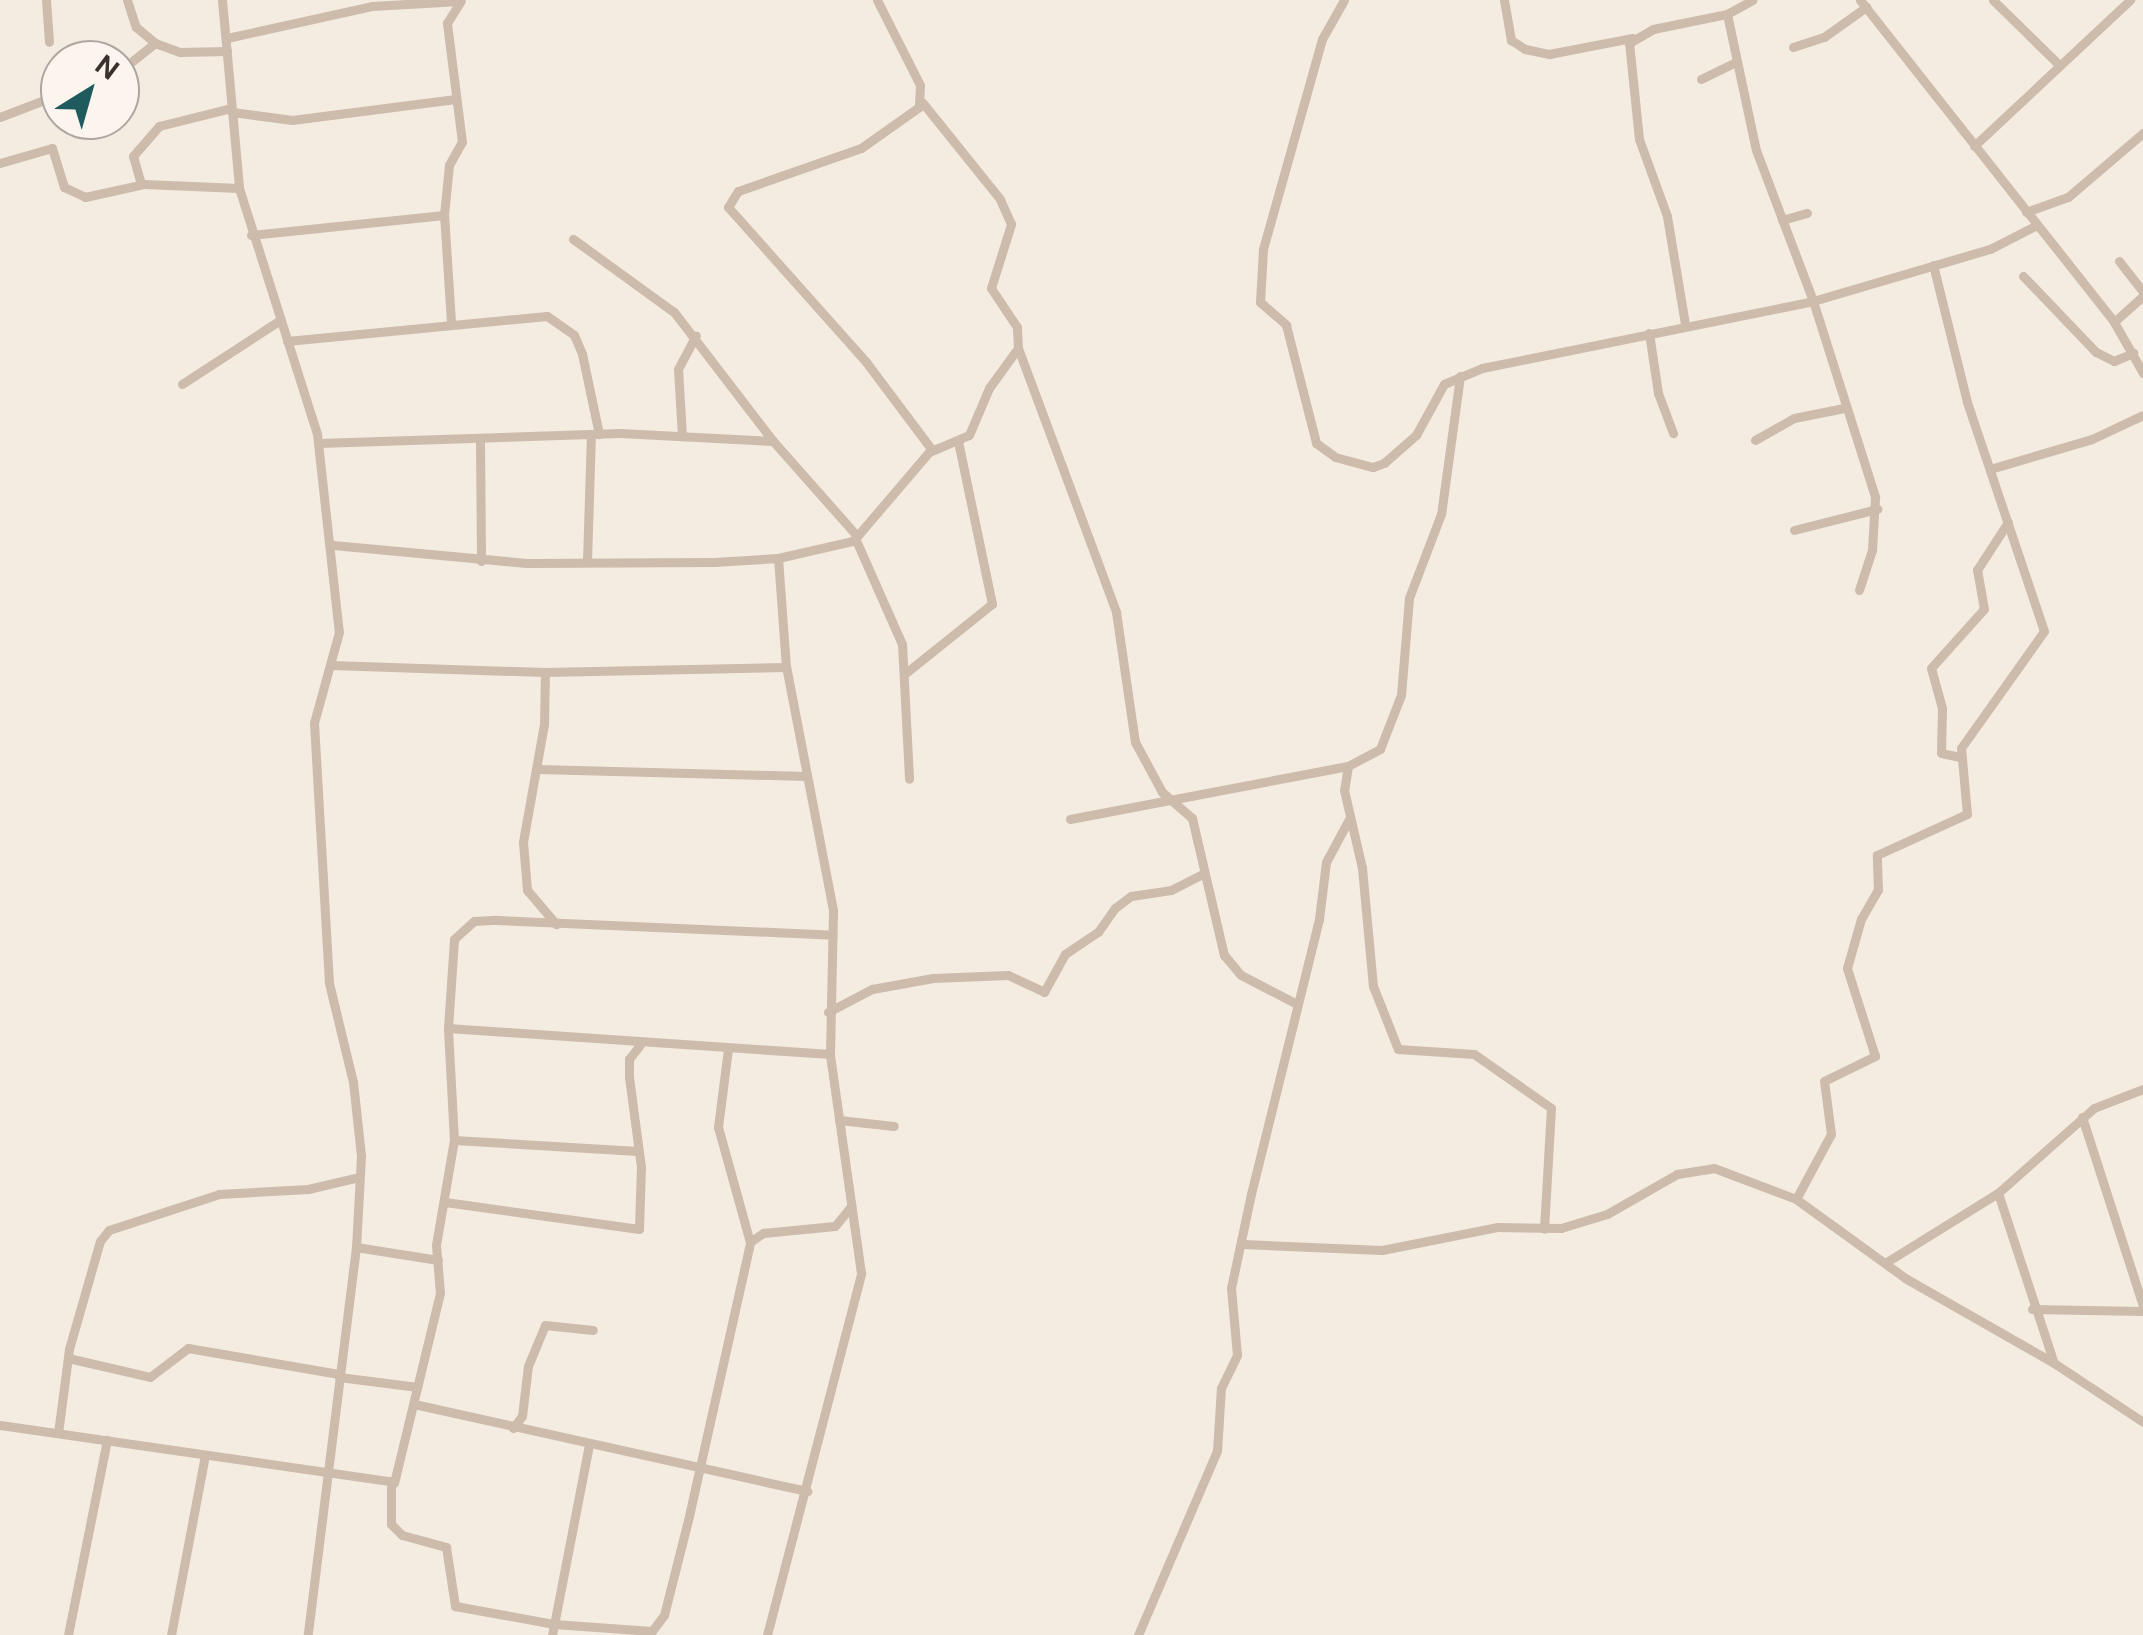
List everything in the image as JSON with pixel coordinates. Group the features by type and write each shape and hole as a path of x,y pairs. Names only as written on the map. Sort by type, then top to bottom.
{"street":[{"path":"46,0 49,40"},
{"path":"126,0 136,27 155,44 180,52 226,51"},
{"path":"222,0 239,188 250,236 288,341 318,443 333,545 340,632 314,724 329,984 353,1082 359,1177 356,1247 324,1472 308,1635"},
{"path":"227,38 372,6 462,0"},
{"path":"450,322 444,215 449,164 462,142 447,23 462,0"},
{"path":"877,0 922,102 994,191 1012,224 992,288 1017,327 1018,348 1116,612 1135,742 1162,792 1192,818 1226,960 1297,1004"},
{"path":"1344,0 1322,40 1263,250 1260,302 1286,326 1316,442 1335,457 1372,467 1384,463 1416,436 1444,384 1460,376 1685,324 1813,300 1990,249 2037,225"},
{"path":"1504,0 1511,40 1525,49 1549,54 1728,14 1752,0"},
{"path":"1993,0 2057,63"},
{"path":"1974,146 2057,63 2130,0"},
{"path":"1793,47 1824,37 1863,4 2114,322 2143,373"},
{"path":"1728,14 1734,63 1877,509 1859,590"},
{"path":"1632,38 1640,139 1667,216 1685,324"},
{"path":"140,56 155,44"},
{"path":"1701,79 1734,63"},
{"path":"141,184 134,150 159,126 232,110 292,120 456,99"},
{"path":"0,117 40,102"},
{"path":"922,102 861,148 750,185 732,195 728,208 866,362 932,450"},
{"path":"2026,212 2068,197 2143,132"},
{"path":"0,163 46,148 55,153 64,187 76,196 141,184 239,188"},
{"path":"1782,220 1807,213"},
{"path":"250,236 444,215"},
{"path":"574,239 662,302 696,336 773,441 856,537 898,631 908,672 903,740 909,779"},
{"path":"2114,322 2143,294 2119,261"},
{"path":"1796,1200 1832,1134 1824,1081 1875,1056 1846,968 1861,919 1878,890 1876,855 1967,814 1960,757 1966,737 2044,631 1990,469 1933,265"},
{"path":"2023,276 2096,352 2114,361 2133,353"},
{"path":"288,341 450,322 547,316 562,324 586,364 595,434 587,560"},
{"path":"182,384 280,320"},
{"path":"1649,333 1658,393 1673,433"},
{"path":"682,436 678,369 696,336"},
{"path":"333,545 480,561 778,558 856,537 932,450 958,441 974,429 990,388 1018,348"},
{"path":"1070,819 1348,766 1378,754 1401,695 1408,598 1441,514 1460,376"},
{"path":"1755,440 1794,418 1844,408"},
{"path":"1990,469 2092,439 2143,415"},
{"path":"318,443 480,442 595,434 773,441"},
{"path":"908,672 992,604 958,441"},
{"path":"480,442 480,561"},
{"path":"1794,530 1877,509"},
{"path":"1960,757 1941,753 1942,708 1932,668 1984,608 1975,578 2008,522"},
{"path":"767,1635 861,1273 830,1054 832,935 786,668 778,558"},
{"path":"331,665 545,672 786,668"},
{"path":"545,672 538,769 524,814 528,890 556,924"},
{"path":"1348,766 1348,821 1362,868 1374,986 1398,1049 1474,1054 1551,1108 1544,1229"},
{"path":"538,769 806,776"},
{"path":"1138,1635 1216,1451 1221,1388 1237,1354 1231,1288 1326,862 1348,821"},
{"path":"828,1012 872,989 934,978 1008,974 1044,992 1066,954 1131,896 1171,890 1203,874"},
{"path":"728,1049 718,1128 750,1242 659,1625 643,1631 553,1629 455,1606 446,1547 402,1535 390,1524 394,1483 440,1293 438,1260 454,1140 448,1028 450,952 465,926 496,920 832,935"},
{"path":"448,1028 830,1054"},
{"path":"445,1202 636,1231 643,1222 629,1059 640,1044"},
{"path":"1886,1263 1998,1192 2082,1117 2143,1088"},
{"path":"2032,1309 2143,1308 2082,1117"},
{"path":"839,1120 894,1126"},
{"path":"454,1140 638,1151"},
{"path":"1243,1244 1382,1250 1496,1227 1544,1229 1607,1214 1697,1168 1736,1175 1796,1200 1886,1263 2054,1363 2143,1422"},
{"path":"58,1433 68,1358 100,1241 109,1230 219,1194 308,1189 359,1177"},
{"path":"1998,1192 2032,1309 2054,1363"},
{"path":"750,1242 764,1233 835,1226 851,1206"},
{"path":"356,1247 438,1260"},
{"path":"513,1428 522,1416 528,1366 545,1325 593,1330"},
{"path":"68,1358 150,1377 163,1372 178,1349 188,1348 417,1386"},
{"path":"414,1404 807,1491"},
{"path":"0,1425 394,1483"},
{"path":"68,1635 107,1440"},
{"path":"553,1629 588,1444"},
{"path":"171,1635 205,1454"}]}
